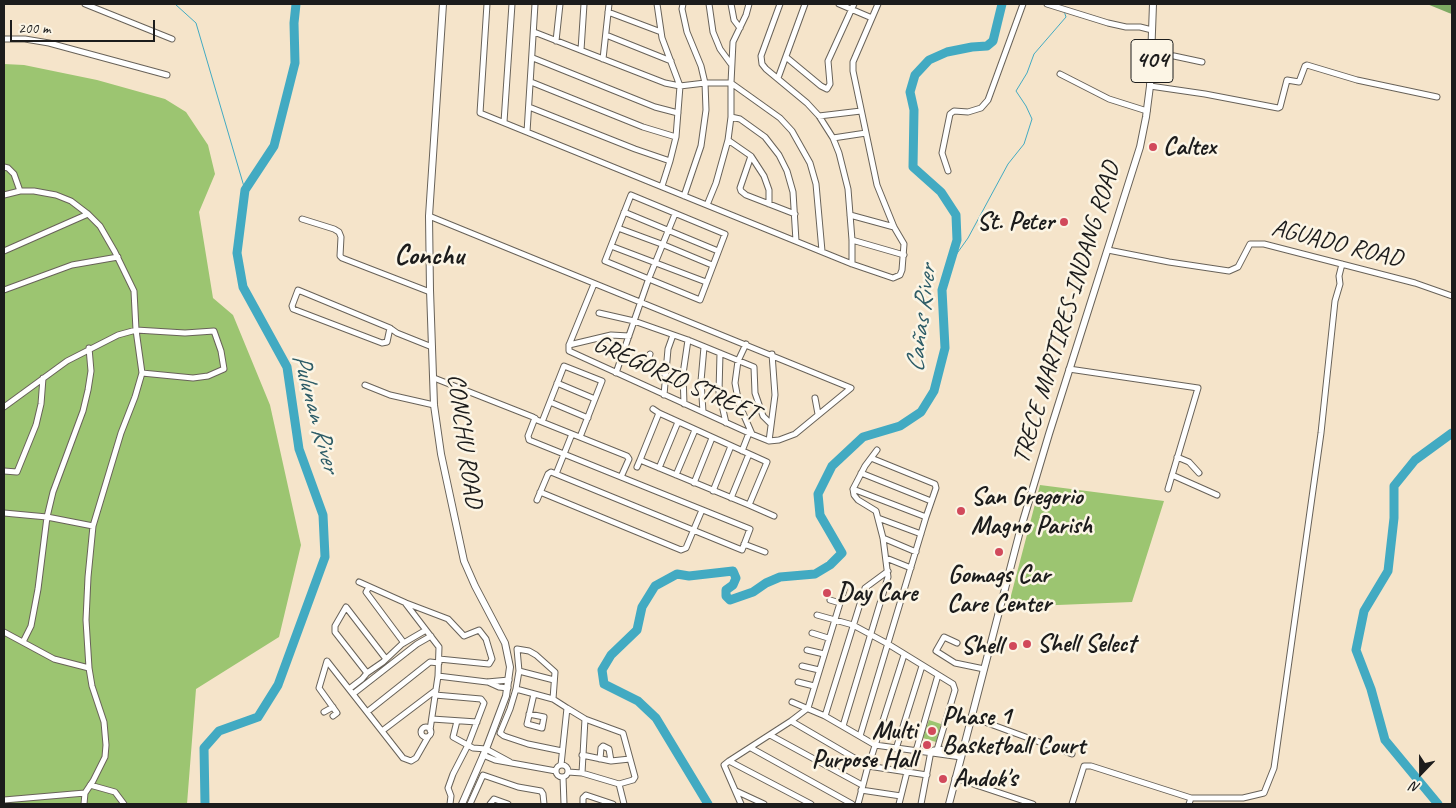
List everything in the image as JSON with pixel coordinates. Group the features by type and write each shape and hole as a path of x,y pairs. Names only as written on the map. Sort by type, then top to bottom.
{"main road":[{"name":"CONCHU ROAD","path":"443,4 429,216 434,405 441,454 464,561 504,643 510,667 508,688 485,752 462,804"},
{"name":"TRECE MARTIRES-INDANG ROAD","path":"949,804 1020,530 1140,147 1150,86 1153,4"}],"street":[{"path":"85,4 172,39"},
{"path":"487,4 480,112 822,252 893,278 900,275 904,244 894,227 877,185 853,71 853,62 878,4"},
{"path":"504,122 512,4"},
{"path":"527,132 535,4"},
{"path":"556,41 560,4"},
{"path":"581,50 584,4"},
{"path":"603,59 609,4"},
{"path":"656,4 661,32 680,86 676,137 662,186"},
{"path":"683,4 682,9 687,32 701,66 706,110 701,146 684,196"},
{"path":"709,4 713,32 720,49 732,65"},
{"path":"731,4 734,20 740,28"},
{"path":"707,205 716,184 728,140 731,117 730,83 733,42 749,4"},
{"path":"780,4 761,56 762,64 807,103 819,116 833,138 845,175 852,240 852,264"},
{"path":"778,78 805,4"},
{"path":"839,4 853,6 872,18"},
{"path":"948,170 942,153 950,114 954,111 968,112 981,108 988,100 1023,4"},
{"path":"1047,4 1126,27 1140,27 1152,30"},
{"path":"786,57 821,86 827,88 830,84 828,61 853,6"},
{"path":"608,12 661,32"},
{"path":"534,32 665,83 680,86 704,83 730,83 780,118 792,131 810,163 816,184 822,252"},
{"path":"606,35 671,61"},
{"path":"4,39 25,39 49,44 167,75"},
{"path":"1152,54 1174,56 1202,62"},
{"path":"532,58 655,107 678,113"},
{"path":"1150,86 1278,108 1280,107 1287,80 1300,82 1307,65 1357,80 1437,97"},
{"path":"1060,74 1109,99 1147,111"},
{"path":"531,82 643,127 676,137"},
{"path":"529,107 634,150 670,161"},
{"path":"819,116 861,111"},
{"path":"731,117 740,119 764,137 779,155 787,171 793,192 796,241"},
{"path":"833,138 866,133"},
{"path":"728,140 751,156 764,176 769,190 769,204"},
{"path":"751,156 740,188 741,191 746,195 795,214"},
{"path":"4,166 14,174 20,191"},
{"path":"4,196 20,191 34,191 56,195 71,201 100,226 118,257 134,291 136,330 142,373 121,433 93,526 88,577 86,620 89,668 92,686 104,722 106,745 105,757 85,793 84,804"},
{"path":"631,195 676,214 725,234 700,300 605,261 631,195"},
{"path":"624,212 718,251"},
{"path":"4,250 88,214"},
{"path":"616,374 649,278 676,214"},
{"path":"850,215 894,227"},
{"path":"429,216 772,354 851,388 795,434 779,440 769,441 775,394 772,354"},
{"path":"302,220 339,232 341,237 340,256 342,258 430,292"},
{"path":"618,228 664,244 712,265"},
{"path":"852,240 904,255"},
{"name":"AGUADO ROAD","path":"1108,250 1168,262 1229,271 1238,267 1250,244 1255,243 1415,283 1452,296"},
{"path":"611,246 706,282"},
{"path":"4,290 72,265 118,257"},
{"path":"1072,804 1084,766 1109,770 1191,798 1243,798 1264,793 1274,768 1320,441 1335,301 1340,284 1339,276 1342,264"},
{"path":"569,348 594,284"},
{"path":"390,328 387,342 382,343 293,309 292,306 298,290 390,328 397,333 432,347"},
{"path":"599,313 634,320 754,367 755,393 763,416 771,424"},
{"path":"4,407 67,361 89,348 118,335 136,330 185,333 214,330 221,351 224,369 208,376 193,378 142,373"},
{"path":"569,348 611,335 629,336"},
{"path":"664,395 668,349 673,335"},
{"path":"684,404 683,374 688,340"},
{"path":"742,451 751,434 739,404 736,384 738,361 746,344"},
{"path":"703,412 701,381 704,347"},
{"path":"23,642 31,626 35,607 47,518 53,492 83,411 88,390 91,371 89,348"},
{"name":"GREGORIO STREET","path":"569,348 616,374 726,424 769,441"},
{"path":"720,353 719,392 726,424"},
{"path":"646,367 650,354"},
{"path":"621,356 665,374"},
{"path":"542,422 564,366 572,369 602,382 580,437"},
{"path":"1069,369 1197,387 1198,389 1168,489"},
{"path":"4,471 17,472 36,425 41,404 43,378"},
{"path":"434,378 627,456 629,459 621,477"},
{"path":"557,383 595,399"},
{"path":"365,385 390,395 434,405"},
{"path":"815,398 818,414"},
{"path":"550,402 588,418"},
{"path":"653,409 767,462 749,505"},
{"path":"637,468 659,413"},
{"path":"535,418 528,436 529,440 750,529 742,550 551,472 548,474 537,500"},
{"path":"659,468 678,422"},
{"path":"676,475 695,430"},
{"path":"556,474 572,434"},
{"path":"694,483 712,438"},
{"path":"713,491 731,446"},
{"path":"843,726 888,577 886,558 875,510 855,498 853,489 861,473 878,450"},
{"path":"732,498 749,454"},
{"path":"1177,457 1189,462 1199,473"},
{"path":"860,736 936,488 935,484 871,458"},
{"path":"640,460 774,516"},
{"path":"861,473 931,502"},
{"path":"1172,475 1217,495"},
{"path":"853,489 926,517"},
{"path":"540,492 681,550 685,550 702,510"},
{"path":"4,513 93,526"},
{"path":"878,518 921,534"},
{"path":"882,538 916,552"},
{"path":"744,544 765,552"},
{"path":"886,558 911,568"},
{"path":"825,716 864,588 888,571"},
{"path":"359,582 448,619 464,636 479,630 486,639 492,659 489,664 430,662 367,712"},
{"path":"369,587 366,592 404,643"},
{"path":"741,804 724,765 792,721 808,708 844,590"},
{"path":"830,600 840,603"},
{"path":"333,716 337,713 319,688 327,661 404,758 410,760 416,758 431,734 438,676 439,647 406,603"},
{"path":"367,673 335,632 335,626 346,607 386,660"},
{"path":"817,616 853,625 953,684 955,690 932,751 921,804"},
{"path":"349,689 404,643 426,630"},
{"path":"4,632 54,659 89,668"},
{"path":"812,633 828,638"},
{"path":"353,694 430,636"},
{"path":"957,643 944,637 936,651 955,663 984,669"},
{"path":"553,699 555,672 542,659 529,651 519,649 516,651 519,671 516,689 500,733 528,744 562,751"},
{"path":"807,650 824,654"},
{"path":"872,755 904,655"},
{"path":"802,666 819,670"},
{"path":"896,749 922,666"},
{"path":"519,671 554,680"},
{"path":"916,751 938,675"},
{"path":"438,676 487,682 509,680"},
{"path":"487,682 499,687 508,688"},
{"path":"798,682 814,686"},
{"path":"516,689 553,699 585,719 623,733 634,779 619,784 582,773 568,772"},
{"path":"382,732 436,692 481,698 484,703 468,745 448,788 451,796 450,804"},
{"path":"529,714 534,694"},
{"path":"792,702 825,716 875,745 896,749 962,755"},
{"path":"324,712 332,707"},
{"path":"562,765 567,708"},
{"path":"971,718 1072,754"},
{"path":"432,719 477,722"},
{"path":"582,773 585,719"},
{"path":"457,721 453,737 510,762 556,771 557,775 563,778"},
{"path":"792,721 868,766 927,775"},
{"path":"428,737 422,736 420,731 425,727 430,730"},
{"path":"770,735 862,788 901,796"},
{"path":"600,759 603,746 608,748 611,762"},
{"path":"751,748 852,804"},
{"path":"582,755 611,762 630,759"},
{"path":"729,761 811,804"},
{"path":"556,771 562,765"},
{"path":"562,765 566,766 568,772"},
{"path":"858,804 868,766"},
{"path":"564,804 563,778 568,772"},
{"path":"899,804 907,772"},
{"path":"470,804 483,775 543,792 544,804"},
{"path":"956,778 1033,804"},
{"path":"619,784 624,804"},
{"path":"90,785 115,792 124,804"},
{"path":"736,791 764,804"},
{"path":"4,800 85,793"},
{"path":"583,804 583,798 586,795 613,804"},
{"path":"34,804 35,797"},
{"path":"1190,804 1191,798"},
{"path":"490,804 494,800 508,804"}],"green space":[{"path":"1427,4 1452,4 1452,14 1449,13"},
{"path":"4,64 24,65 97,80 165,99 186,112 208,145 215,174 199,212 213,298 233,315 270,405 301,545 279,637 196,689 187,804 4,804"},
{"path":"1040,485 1164,501 1132,602 1008,607"},
{"name":"Phase 1 Basketball Court","path":"929,720 941,724 936,742 923,738"}],"waterway":[{"path":"175,4 196,23 245,190"},
{"name":"Pulunan River","path":"205,804 204,748 219,731 258,717 278,685 325,557 323,515 299,449 287,367 243,287 237,253 245,190 274,146 295,63 294,23 296,4"},
{"name":"Cañas River","path":"708,804 656,718 638,701 604,684 602,670 611,655 637,630 642,607 655,586 677,574 689,576 733,571 736,578 733,585 726,590 726,596 730,600 753,592 766,583 780,577 815,574 830,565 842,553 820,515 818,494 832,466 863,437 900,426 921,412 934,391 945,348 942,290 957,240 956,215 941,192 913,167 914,110 910,92 915,75 929,60 947,52 987,46 993,41 1002,4"},
{"path":"948,266 968,238 1008,164 1024,144 1032,119 1016,91 1027,73 1034,54 1066,17 1064,11"},
{"path":"1438,804 1385,740 1371,689 1356,650 1364,611 1388,571 1394,518 1394,486 1415,460 1452,433"}],"place":[{"name":"Caltex","path":"1153,147"},
{"name":"St. Peter","path":"1064,222"},
{"name":"San Gregorio Magno Parish","path":"961,511"},
{"name":"Gomags Car Care Center","path":"999,552"},
{"name":"Day Care","path":"827,593"},
{"name":"Shell Select","path":"1027,644"},
{"name":"Shell","path":"1013,646"},
{"name":"Phase 1 Basketball Court","path":"932,731"},
{"name":"Multi Purpose Hall","path":"927,745"},
{"name":"Andok's","path":"943,779"}],"district":[{"name":"Conchu","path":"429,257"}]}
